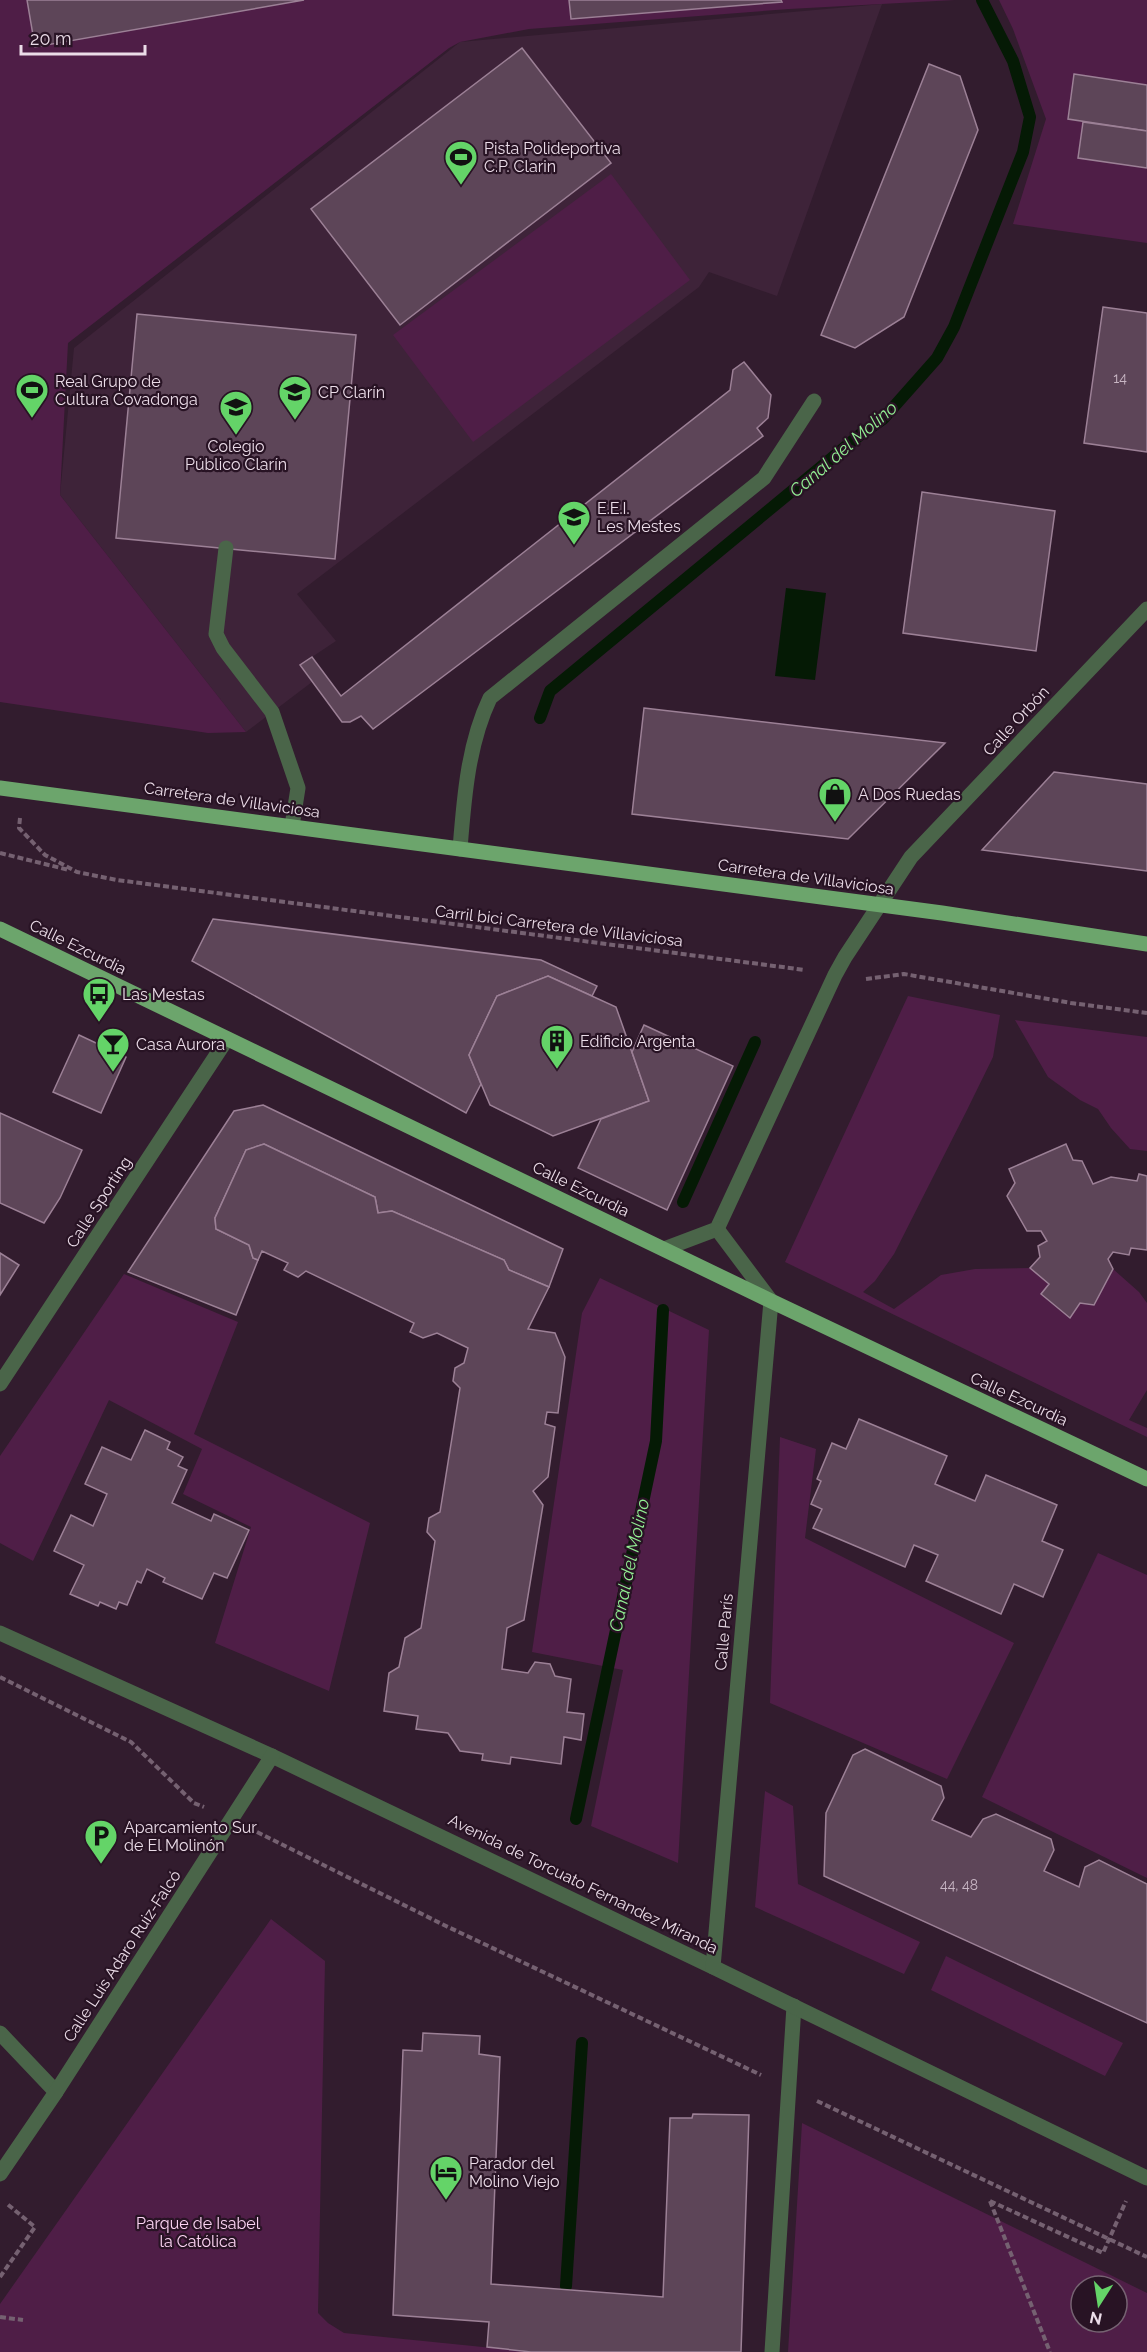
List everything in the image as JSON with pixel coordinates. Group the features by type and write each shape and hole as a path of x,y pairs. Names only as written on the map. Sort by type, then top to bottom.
{"main road":[{"name":"Carretera de Villaviciosa","path":"0,788 879,905 1147,944"},
{"name":"Calle Ezcurdia","path":"0,930 1147,1479"}],"street":[{"path":"459,849 472,753 481,717 490,698 764,478 814,401"},
{"path":"226,548 216,634 223,648 272,712 298,788 292,826"},
{"name":"Calle Orbón","path":"717,1229 835,975 911,857 1147,609"},
{"name":"Calle Sporting","path":"0,1384 227,1039"},
{"path":"664,1249 717,1229 771,1301"},
{"name":"Calle París","path":"713,1966 771,1301"},
{"path":"0,1626 33,1648"},
{"name":"Avenida de Torcuato Fernandez Miranda","path":"0,1633 272,1755 1142,2175"},
{"name":"Calle Luis Adaro Ruiz-Falcó","path":"0,2174 56,2092 272,1755"},
{"path":"772,2352 794,2006"},
{"path":"0,2033 56,2092"}],"path":[{"name":"Carril bici Carretera de Villaviciosa","path":"23,791 20,828 45,855 77,872 129,882 835,975 869,979 904,974 1071,1003 1147,1013"},
{"path":"0,853 77,872"},
{"path":"0,1677 131,1742 194,1803 231,1819 456,1931 1147,2257"},
{"path":"1050,2352 990,2201 1103,2253 1142,2175"},
{"path":"0,2199 35,2227 0,2277"},
{"path":"0,2317 23,2320"}],"shaded area":[{"name":"CP Clarín","path":"882,4 777,296 709,272 699,287 297,594 336,641 300,665 312,682 246,732 60,495 74,348 460,42"},
{"path":"786,588 826,593 815,680 775,676"}],"green space":[{"name":"Real Grupo de Cultura Covadonga","path":"0,0 955,0 789,9 529,29 460,42 449,48 68,343 60,495 246,732 208,733 0,702"},
{"path":"999,0 1147,0 1147,85 1074,74 1068,119 1083,122 1078,158 1147,168 1147,243 1013,224 1046,119 1013,29"},
{"path":"611,174 690,280 473,442 393,335"},
{"path":"908,996 1000,1015 993,1057 967,1110 894,1254 875,1281 863,1292 894,1309 941,1275 975,1269 1030,1268 1049,1284 1041,1294 1070,1318 1080,1303 1094,1304 1113,1269 1139,1292 1147,1303 1147,1390 1129,1420 1147,1428 1147,1437 785,1262"},
{"path":"1015,1020 1147,1037 1147,1151 1130,1149 1098,1109 1080,1100 1048,1077"},
{"path":"124,1274 238,1322 194,1434 370,1523 329,1691 215,1643 251,1527 183,1494 202,1449 109,1400 33,1561 0,1543 0,1456"},
{"path":"600,1278 709,1330 678,1863 591,1826 623,1670 532,1652 582,1313"},
{"path":"780,1437 816,1449 805,1538 1014,1643 947,1779 770,1703"},
{"path":"1098,1553 1147,1575 1147,1878 982,1797"},
{"path":"765,1791 793,1806 798,1884 920,1942 904,1974 755,1907"},
{"name":"Parque de Isabel la Católica","path":"271,1919 325,1961 318,2313 328,2323 344,2333 531,2352 0,2352 0,2304"},
{"path":"946,1956 1123,2043 1105,2076 931,1990"},
{"path":"802,2123 1108,2274 1069,2274 1069,2334 1129,2334 1129,2284 1147,2293 1147,2352 788,2352"}],"building":[{"path":"27,0 304,0 35,47"},
{"path":"569,0 781,0 782,2 571,19"},
{"name":"Pista Polideportiva C.P. Clarin","path":"522,48 611,163 400,325 311,209"},
{"path":"929,64 960,76 978,130 904,317 855,348 821,335"},
{"path":"1074,74 1147,85 1147,131 1068,119"},
{"path":"1083,122 1147,131 1147,168 1078,158"},
{"path":"1103,307 1147,313 1147,452 1084,443"},
{"name":"Colegio Público Clarín","path":"137,314 356,335 335,559 116,538"},
{"name":"E.E.I. Les Mestes","path":"744,362 771,395 768,418 757,428 763,436 373,729 361,716 350,722 342,722 300,665 312,657 341,696 730,390 733,370"},
{"path":"922,492 1055,511 1036,651 903,633"},
{"path":"644,708 945,743 848,839 632,814"},
{"path":"1054,772 1147,784 1147,871 982,850"},
{"path":"213,919 541,960 597,986 592,996 548,976 497,996 469,1055 481,1084 466,1113 192,961"},
{"name":"Edificio Argenta","path":"548,976 616,1007 649,1101 553,1136 490,1105 469,1055 497,996"},
{"path":"644,1025 733,1066 667,1210 578,1168 601,1119 649,1101 632,1052"},
{"path":"79,1035 126,1057 101,1113 53,1092"},
{"path":"263,1105 563,1249 549,1287 509,1270 504,1260 392,1211 378,1213 375,1197 264,1144 246,1150 215,1218 216,1229 249,1245 253,1258 258,1260 236,1315 128,1272 234,1111"},
{"path":"0,1113 82,1150 60,1198 44,1223 0,1203"},
{"path":"264,1144 375,1197 378,1213 392,1211 504,1260 509,1270 549,1287 528,1329 555,1333 565,1357 558,1413 547,1412 545,1424 555,1427 548,1477 533,1491 543,1505 524,1620 507,1628 502,1669 528,1673 535,1662 550,1664 555,1676 571,1679 567,1712 584,1714 581,1740 564,1737 561,1764 511,1757 510,1764 482,1760 483,1754 460,1751 448,1733 416,1729 418,1716 384,1711 389,1673 399,1667 405,1638 421,1628 435,1541 427,1532 429,1518 440,1512 460,1388 453,1381 455,1368 464,1363 468,1348 437,1333 423,1338 410,1332 414,1323 306,1271 298,1277 284,1270 288,1263 262,1251 258,1260 253,1258 249,1245 216,1229 215,1218 246,1150"},
{"path":"1066,1144 1073,1160 1082,1161 1093,1184 1111,1177 1137,1181 1139,1174 1147,1176 1147,1250 1131,1248 1129,1255 1113,1252 1108,1259 1113,1269 1094,1305 1080,1303 1070,1318 1041,1294 1049,1284 1030,1268 1040,1257 1038,1246 1047,1241 1041,1231 1027,1231 1007,1196 1015,1183 1009,1169"},
{"path":"0,1253 19,1265 0,1295"},
{"path":"859,1419 947,1456 935,1484 975,1501 986,1475 1057,1505 1042,1541 1063,1550 1043,1597 1014,1584 1001,1614 926,1581 938,1555 914,1545 905,1567 813,1528 822,1509 811,1504 821,1481 817,1479 832,1443 846,1449"},
{"path":"145,1430 170,1442 167,1449 183,1457 178,1466 187,1470 172,1503 211,1521 214,1514 249,1530 227,1578 214,1573 202,1599 163,1582 165,1578 147,1569 141,1583 137,1581 127,1605 119,1602 116,1609 100,1602 98,1606 70,1594 84,1565 54,1551 71,1515 93,1526 107,1494 85,1484 102,1447 131,1460"},
{"path":"865,1749 941,1786 944,1798 932,1820 971,1837 983,1819 996,1814 1051,1839 1054,1850 1044,1871 1079,1887 1085,1867 1099,1860 1147,1884 1147,2023 824,1876 826,1813 853,1755"},
{"name":"Parador del Molino Viejo","path":"423,2033 480,2036 479,2054 500,2057 491,2284 663,2297 670,2118 692,2118 693,2114 749,2115 741,2352 531,2352 487,2347 489,2322 393,2315 403,2050 422,2051"}],"waterway":[{"name":"Canal del Molino","path":"540,718 550,691 861,434 883,419 937,358 954,327 1023,152 1030,117 1013,61 982,0"},
{"name":"Canal del Molino","path":"683,1202 755,1042"},
{"name":"Canal del Molino","path":"576,1819 656,1441 663,1310"},
{"name":"Canal del Molino","path":"566,2286 582,2043"}],"place":[{"name":"Pista Polideportiva C.P. Clarin","path":"461,186"},
{"name":"Real Grupo de Cultura Covadonga","path":"32,419"},
{"name":"CP Clarín","path":"295,421"},
{"name":"Colegio Público Clarín","path":"236,436"},
{"name":"E.E.I. Les Mestes","path":"574,546"},
{"name":"A Dos Ruedas","path":"835,823"},
{"name":"Las Mestas","path":"99,1023"},
{"name":"Edificio Argenta","path":"557,1070"},
{"name":"Casa Aurora","path":"113,1073"},
{"name":"Aparcamiento Sur de El Molinón","path":"101,1865"},
{"name":"Parador del Molino Viejo","path":"446,2201"}]}
